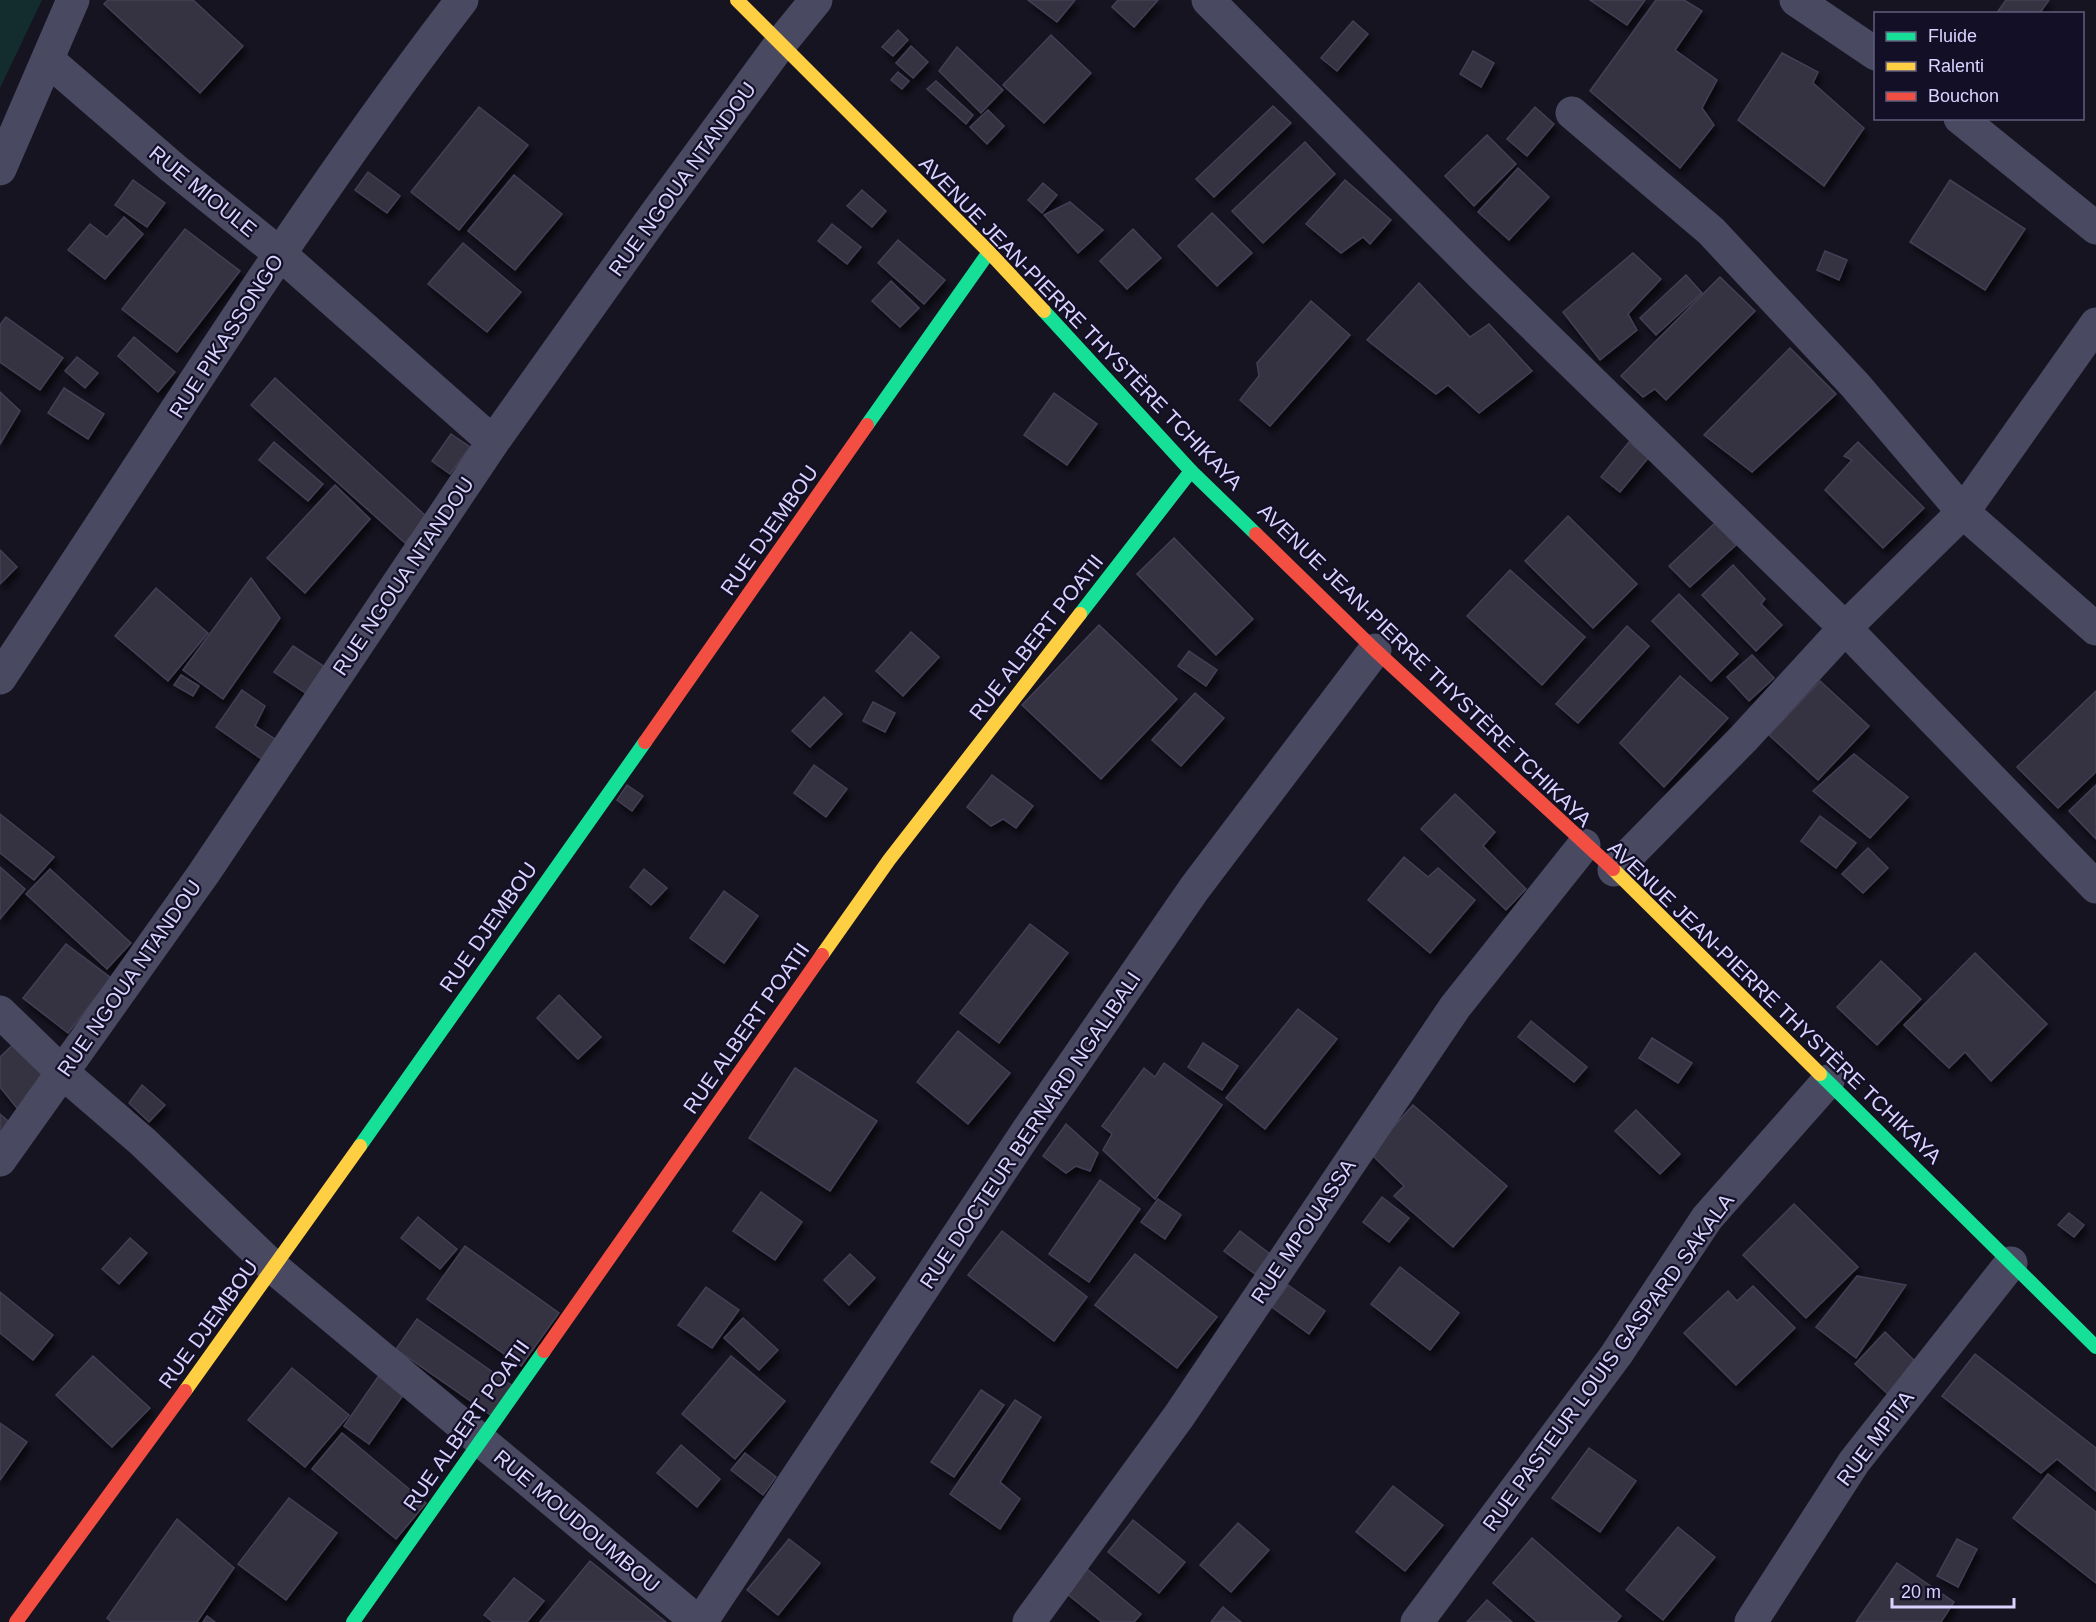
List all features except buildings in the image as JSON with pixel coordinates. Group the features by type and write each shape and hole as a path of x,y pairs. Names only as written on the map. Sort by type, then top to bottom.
{"street":[{"path":"0,169 72,0"},
{"name":"RUE PIKASSONGO","path":"0,678 279,253 417,58 462,0"},
{"name":"AVENUE JEAN-PIERRE THYSTÈRE TCHIKAYA","path":"737,0 990,252 1191,471 1375,650 1584,845 1614,870 2096,1347"},
{"name":"RUE NGOUA NTANDOU","path":"0,1160 204,873 494,442 781,43 816,0"},
{"path":"1208,0 1483,276 1845,628 2096,887"},
{"path":"1796,0 1874,53"},
{"name":"RUE MIOULE","path":"48,60 173,168 279,253 494,442"},
{"path":"1572,113 1711,231 1855,385 1963,512 2096,629"},
{"path":"1962,120 2096,228"},
{"name":"RUE DJEMBOU","path":"16,1622 274,1268 990,252"},
{"path":"1614,870 1743,739 1845,628 1963,512 2096,324"},
{"name":"RUE ALBERT POATII","path":"353,1622 889,860 1191,471"},
{"name":"RUE DOCTEUR BERNARD NGALIBALI","path":"699,1622 1028,1130 1194,889 1375,650"},
{"name":"RUE MPOUASSA","path":"1029,1622 1179,1416 1455,1007 1584,845"},
{"name":"RUE MOUDOUMBOU","path":"0,1012 62,1072 143,1142 274,1268 699,1622"},
{"name":"RUE PASTEUR LOUIS GASPARD SAKALA","path":"1417,1622 1616,1355 1707,1218 1828,1081"},
{"name":"RUE MPITA","path":"1751,1622 1854,1462 2011,1263"}],"green space":[{"path":"0,0 42,0 0,88"}],"traffic: fast":[{"path":"867,425 989,252"},
{"path":"1044,311 1191,471 1256,534"},
{"path":"1080,614 1191,471"},
{"path":"360,1146 645,742"},
{"path":"1820,1074 2096,1347"},
{"path":"353,1622 544,1351"}],"traffic: slow":[{"path":"737,0 989,252 1044,311"},
{"path":"822,955 889,860 1080,614"},
{"path":"1613,869 1820,1074"},
{"path":"185,1391 360,1146"}],"traffic: jam":[{"path":"645,742 867,425"},
{"path":"1256,534 1375,650 1613,869"},
{"path":"544,1351 822,955"},
{"path":"16,1622 185,1391"}]}
